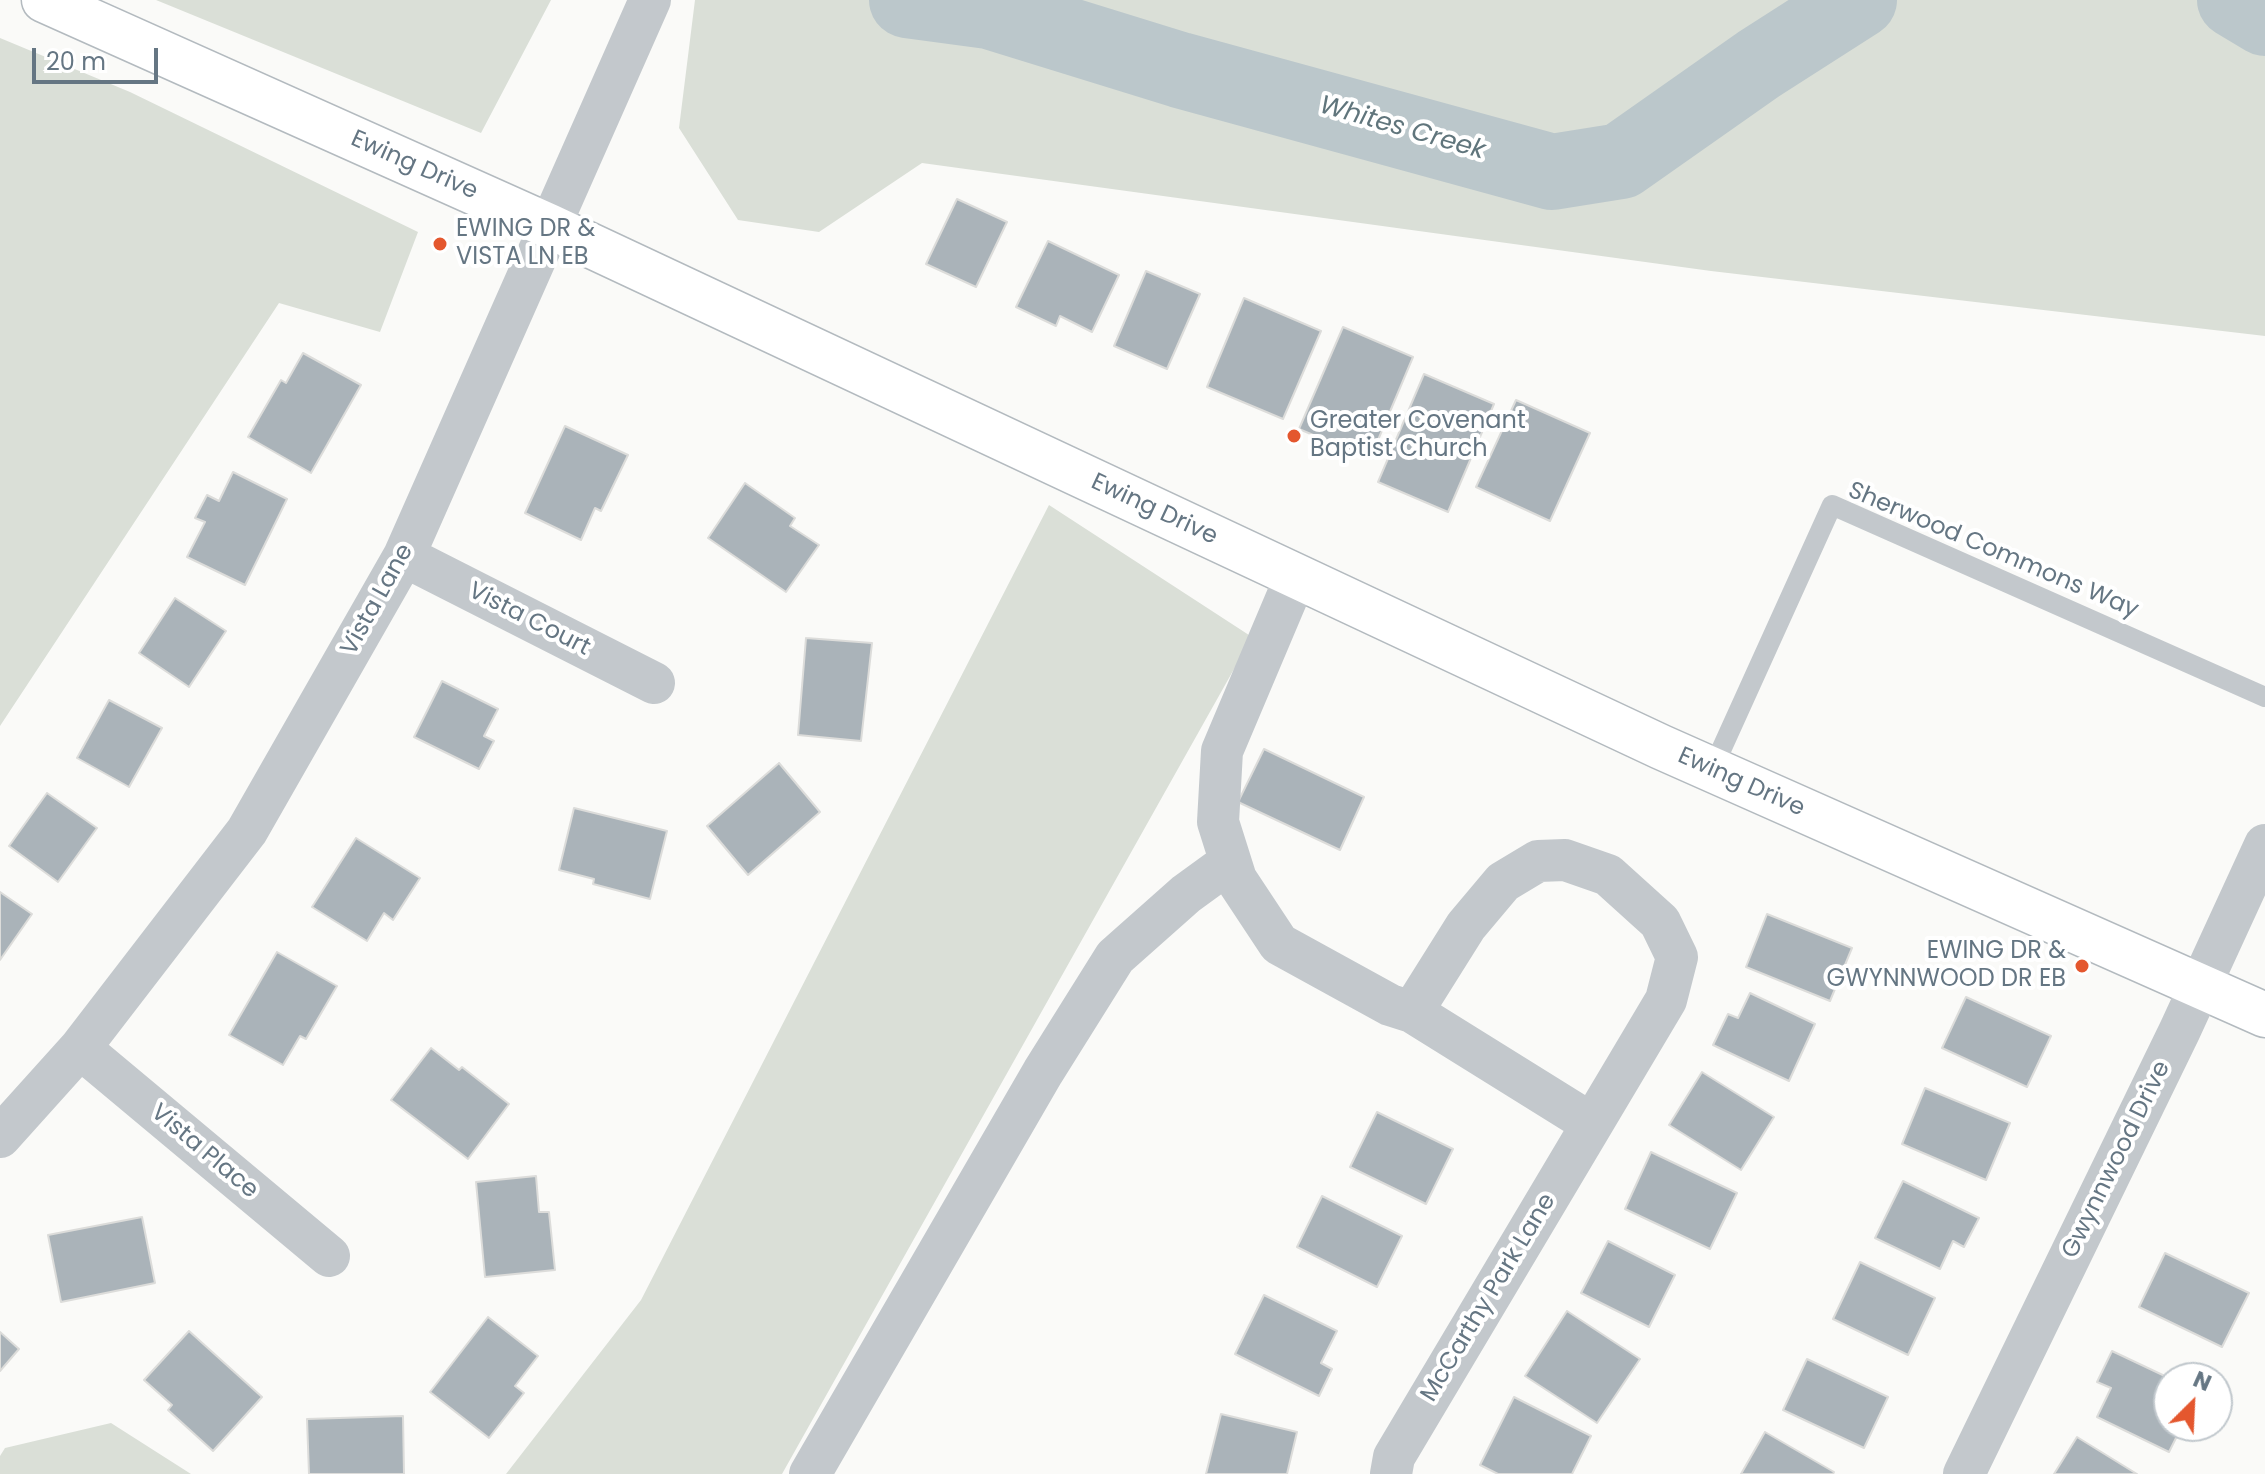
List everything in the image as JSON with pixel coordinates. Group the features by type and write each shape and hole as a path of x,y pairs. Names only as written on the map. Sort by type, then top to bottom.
{"street":[{"name":"Ewing Drive","path":"44,0 549,226 1712,770 2265,1015"},
{"name":"Vista Lane","path":"0,1137 80,1048 247,831 404,556 649,3"},
{"name":"Vista Court","path":"404,556 654,683"},
{"path":"1296,576 1222,751 1218,822 1236,879 1279,944 1390,1005 1412,1012 1592,1124 1666,1000 1677,957 1660,922 1608,875 1565,860 1538,861 1503,882 1466,926 1412,1012"},
{"name":"Gwynnwood Drive","path":"1964,1474 2200,987 2265,845"},
{"path":"810,1474 1043,1072 1115,957 1186,894 1230,862"},
{"name":"Vista Place","path":"80,1048 329,1256"},
{"name":"McCarthy Park Lane","path":"1391,1474 1394,1457 1592,1124"}],"lane":[{"name":"Sherwood Commons Way","path":"1712,770 1832,505 2265,697"}],"shaded area":[{"path":"156,0 551,0 481,133"},
{"path":"695,0 2265,0 2265,336 1711,271 922,163 819,232 738,220 679,128"},
{"path":"0,38 130,92 418,232 380,332 279,303 0,726"},
{"path":"1049,505 1252,637 782,1474 506,1474 641,1300"},
{"path":"111,1423 191,1474 0,1474 0,1456 5,1448"}],"building":[{"path":"957,199 1007,222 976,287 926,264"},
{"path":"1048,241 1119,275 1092,332 1060,316 1056,326 1016,307"},
{"path":"1146,271 1200,294 1167,369 1114,346"},
{"path":"1244,298 1321,331 1283,419 1207,387"},
{"path":"1343,327 1413,357 1370,459 1299,429"},
{"path":"303,353 361,385 311,473 248,437 281,380 286,383"},
{"path":"1424,374 1494,404 1448,512 1378,482"},
{"path":"1516,400 1590,433 1550,521 1476,487"},
{"path":"565,426 628,455 601,511 595,508 581,540 525,513"},
{"path":"233,472 287,499 245,585 187,557 205,522 195,518 207,495 219,501"},
{"path":"745,483 795,518 790,526 819,545 786,592 708,538"},
{"path":"175,598 226,631 189,687 139,653"},
{"path":"806,638 872,643 861,741 798,735"},
{"path":"442,681 498,709 484,736 494,741 479,769 414,737"},
{"path":"109,700 162,728 129,787 77,758"},
{"path":"1264,749 1364,797 1340,850 1238,802"},
{"path":"779,763 820,812 748,875 707,826"},
{"path":"47,793 97,828 58,882 9,846"},
{"path":"574,808 667,831 650,899 593,884 594,879 559,870"},
{"path":"356,838 420,878 393,920 384,913 367,941 312,907"},
{"path":"0,892 32,914 0,960"},
{"path":"1767,914 1852,948 1830,1001 1746,967"},
{"path":"277,952 337,986 306,1039 300,1036 283,1065 229,1035"},
{"path":"1750,993 1815,1024 1789,1081 1713,1045 1728,1014 1738,1018"},
{"path":"1966,997 2051,1036 2027,1087 1942,1048"},
{"path":"431,1048 459,1070 462,1067 509,1104 468,1159 391,1100"},
{"path":"1702,1072 1774,1117 1741,1170 1669,1125"},
{"path":"1925,1088 2010,1123 1986,1180 1902,1144"},
{"path":"1377,1112 1453,1149 1426,1204 1350,1167"},
{"path":"1651,1152 1737,1193 1710,1249 1625,1209"},
{"path":"536,1176 539,1212 549,1212 555,1270 485,1277 476,1182"},
{"path":"1903,1181 1979,1218 1964,1247 1953,1241 1940,1269 1875,1238"},
{"path":"1322,1196 1402,1236 1377,1287 1297,1247"},
{"path":"142,1217 155,1283 61,1302 48,1235"},
{"path":"1608,1241 1675,1275 1649,1327 1581,1293"},
{"path":"2165,1253 2249,1293 2222,1347 2139,1307"},
{"path":"1860,1262 1935,1298 1908,1355 1833,1319"},
{"path":"1264,1295 1337,1331 1321,1363 1332,1369 1319,1396 1235,1354"},
{"path":"1567,1311 1640,1359 1597,1423 1525,1376"},
{"path":"488,1317 538,1356 515,1386 524,1393 489,1438 430,1392"},
{"path":"189,1331 262,1397 213,1451 168,1410 172,1405 144,1380"},
{"path":"0,1332 19,1349 0,1371"},
{"path":"2112,1351 2153,1370 2153,1442 2174,1442 2169,1452 2097,1417 2111,1388 2097,1382"},
{"path":"1807,1359 1888,1397 1864,1448 1783,1410"},
{"path":"1514,1397 1591,1436 1572,1474 1498,1474 1480,1465"},
{"path":"1221,1414 1297,1432 1287,1474 1206,1474"},
{"path":"403,1416 404,1474 309,1474 307,1419"},
{"path":"1765,1432 1834,1472 1833,1474 1741,1474"},
{"path":"2077,1437 2137,1474 2054,1474"}],"waterway":[{"name":"Whites Creek","path":"907,0 989,11 1180,70 1552,172 1621,161 1759,64 1859,0"},
{"name":"Whites Creek","path":"2235,0 2265,18"}],"place":[{"name":"EWING DR & VISTA LN EB","path":"440,244"},
{"name":"Greater Covenant Baptist Church","path":"1294,436"},
{"name":"EWING DR & GWYNNWOOD DR EB","path":"2082,966"}]}
